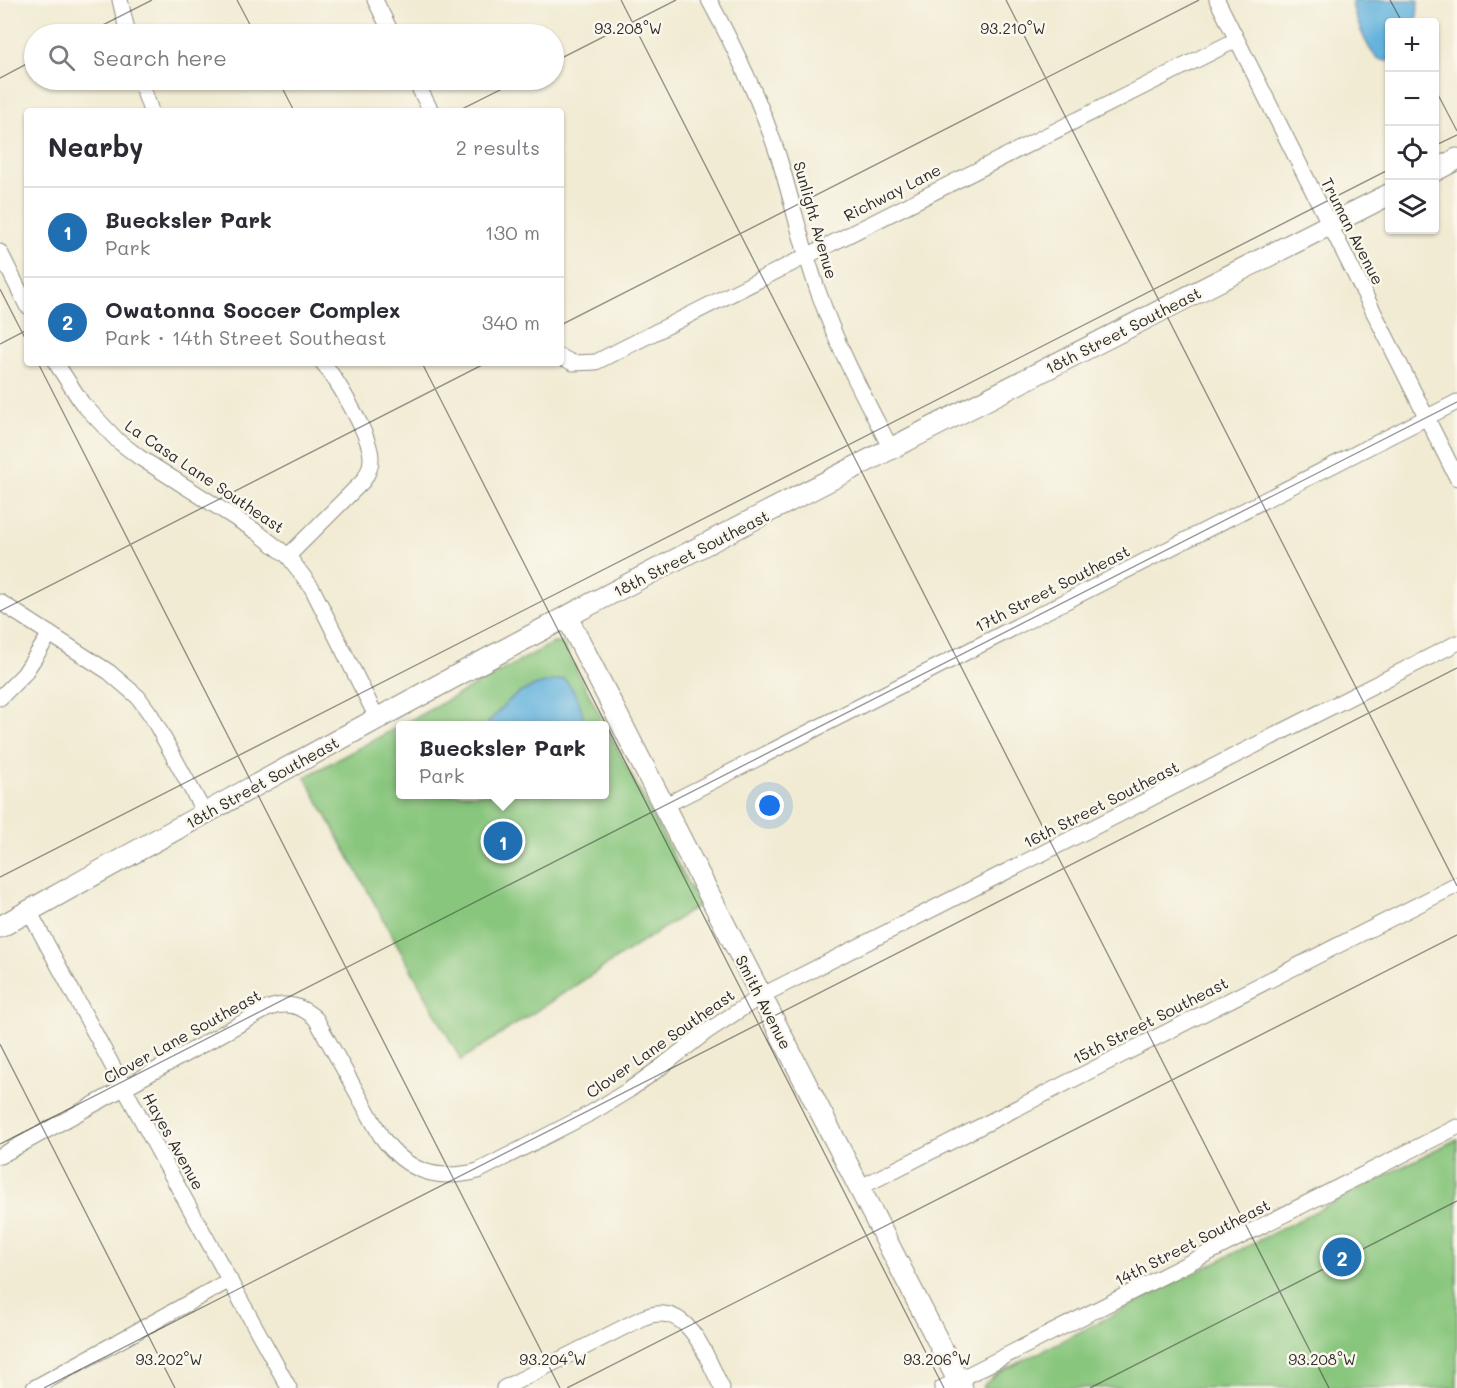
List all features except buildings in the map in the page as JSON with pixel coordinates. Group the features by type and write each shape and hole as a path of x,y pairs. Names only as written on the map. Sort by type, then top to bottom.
{"street":[{"path":"120,0 126,24"},
{"path":"375,0 387,24"},
{"name":"Sunlight Avenue","path":"709,0 746,72 764,114 805,256 822,303 841,348 891,449"},
{"name":"Truman Avenue","path":"1217,0 1457,478"},
{"name":"Richway Lane","path":"564,358 573,363 596,362 1236,40"},
{"path":"144,90 150,108"},
{"path":"420,90 429,108"},
{"path":"1439,168 1457,159"},
{"name":"18th Street Southeast","path":"0,927 377,718 567,617 1385,196"},
{"path":"0,252 24,300"},
{"name":"La Casa Lane Southeast","path":"58,366 82,403 118,441 256,532 288,556 312,588 377,718"},
{"path":"288,556 363,481 369,472 371,460 367,440 341,389 325,366"},
{"name":"17th Street Southeast","path":"664,806 1457,402"},
{"path":"0,602 109,672 138,697 151,715 205,814"},
{"name":"Smith Avenue","path":"567,617 859,1188 954,1385"},
{"path":"0,698 24,674 50,634"},
{"name":"16th Street Southeast","path":"761,996 1457,643"},
{"name":"15th Street Southeast","path":"859,1188 1457,885"},
{"name":"Hayes Avenue","path":"29,911 289,1388"},
{"name":"Clover Lane Southeast","path":"0,1156 267,1009 283,1004 296,1005 316,1019 390,1149 402,1160 432,1174 462,1175 488,1165 591,1113 629,1090 705,1032 761,996"},
{"name":"14th Street Southeast","path":"954,1385 1457,1127"},
{"path":"34,1388 230,1280"},
{"path":"504,1388 642,1317 662,1313 683,1321 692,1330 722,1388"}],"green space":[{"path":"553,643 561,643 603,721 409,721"},
{"path":"396,728 396,799 609,799 609,732 699,905 461,1060 305,777"},
{"path":"1457,1139 1457,1388 983,1388 997,1374"}],"water":[{"path":"1352,0 1418,0 1417,18 1385,18 1385,60 1382,60 1376,57 1368,46"},
{"path":"564,679 578,701 583,721 489,721 519,693 545,683"}],"place":[{"name":"Buecksler Park","path":"503,841"},
{"name":"Owatonna Soccer Complex","path":"1342,1257"}]}
